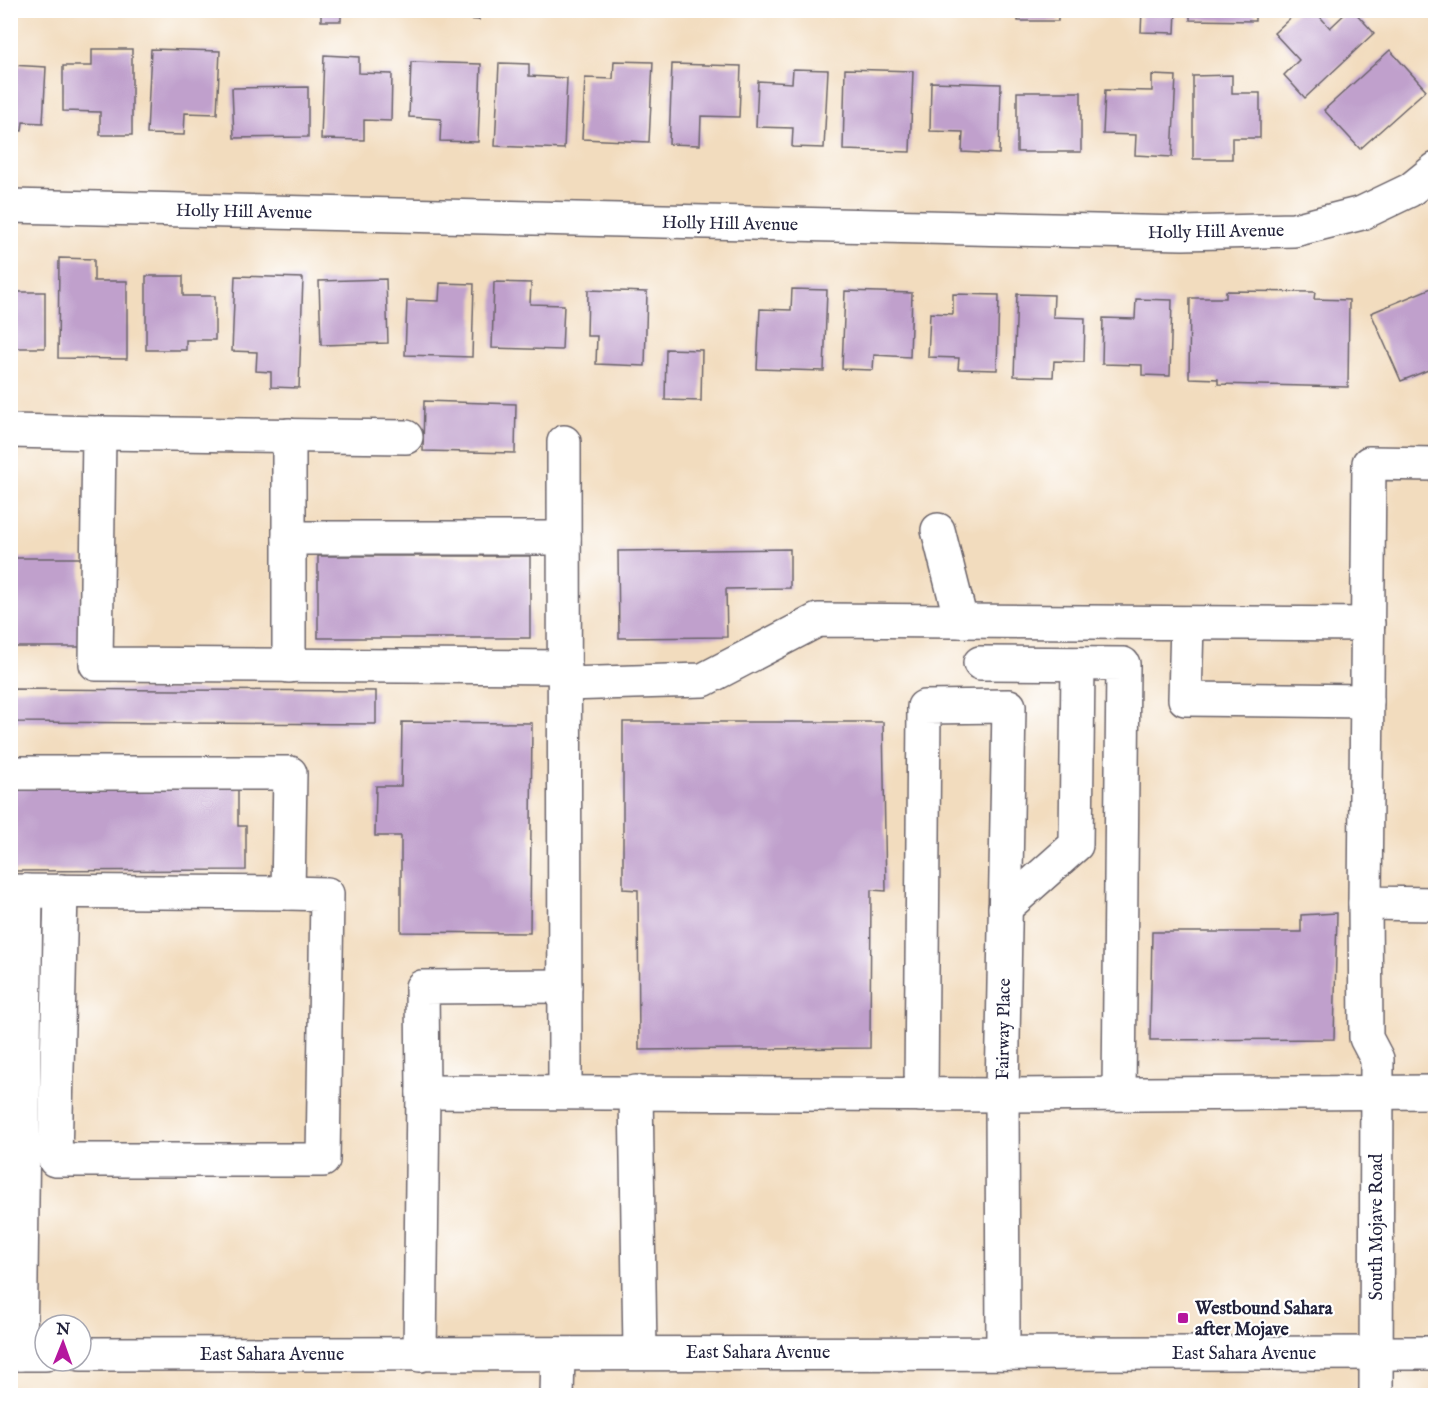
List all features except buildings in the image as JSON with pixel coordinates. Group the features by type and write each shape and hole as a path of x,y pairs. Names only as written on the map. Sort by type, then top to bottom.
{"street":[{"name":"Holly Hill Avenue","path":"10,206 1183,233 1294,230 1362,213 1410,190 1436,169"},
{"path":"10,431 406,437"},
{"path":"99,432 96,664 289,666 703,680 818,620 1368,624"},
{"path":"289,435 289,666"},
{"path":"564,442 565,1092"},
{"path":"1436,464 1369,463 1365,903 1436,904"},
{"name":"Fairway Place","path":"939,530 969,621 980,663 996,706 1005,908 1002,1095 1003,1352"},
{"path":"289,538 564,538"},
{"path":"1186,623 1185,699 1367,701"},
{"path":"980,663 1123,664 1119,1094"},
{"path":"1005,908 1076,845 1078,664"},
{"path":"921,1095 924,707 996,706"},
{"path":"10,773 290,773 288,893"},
{"path":"25,1354 18,891 61,891 288,893 327,894 323,1160 56,1160 61,891"},
{"name":"South Mojave Road","path":"1365,903 1366,1038 1377,1059 1376,1395"},
{"path":"420,1355 422,987 565,986"},
{"path":"423,1092 921,1095 1436,1092"},
{"path":"636,1092 640,1352"},
{"name":"East Sahara Avenue","path":"93,1354 1436,1353"},
{"path":"557,1395 558,1354"}],"place":[{"name":"Westbound Sahara after Mojave","path":"1183,1318"}]}
